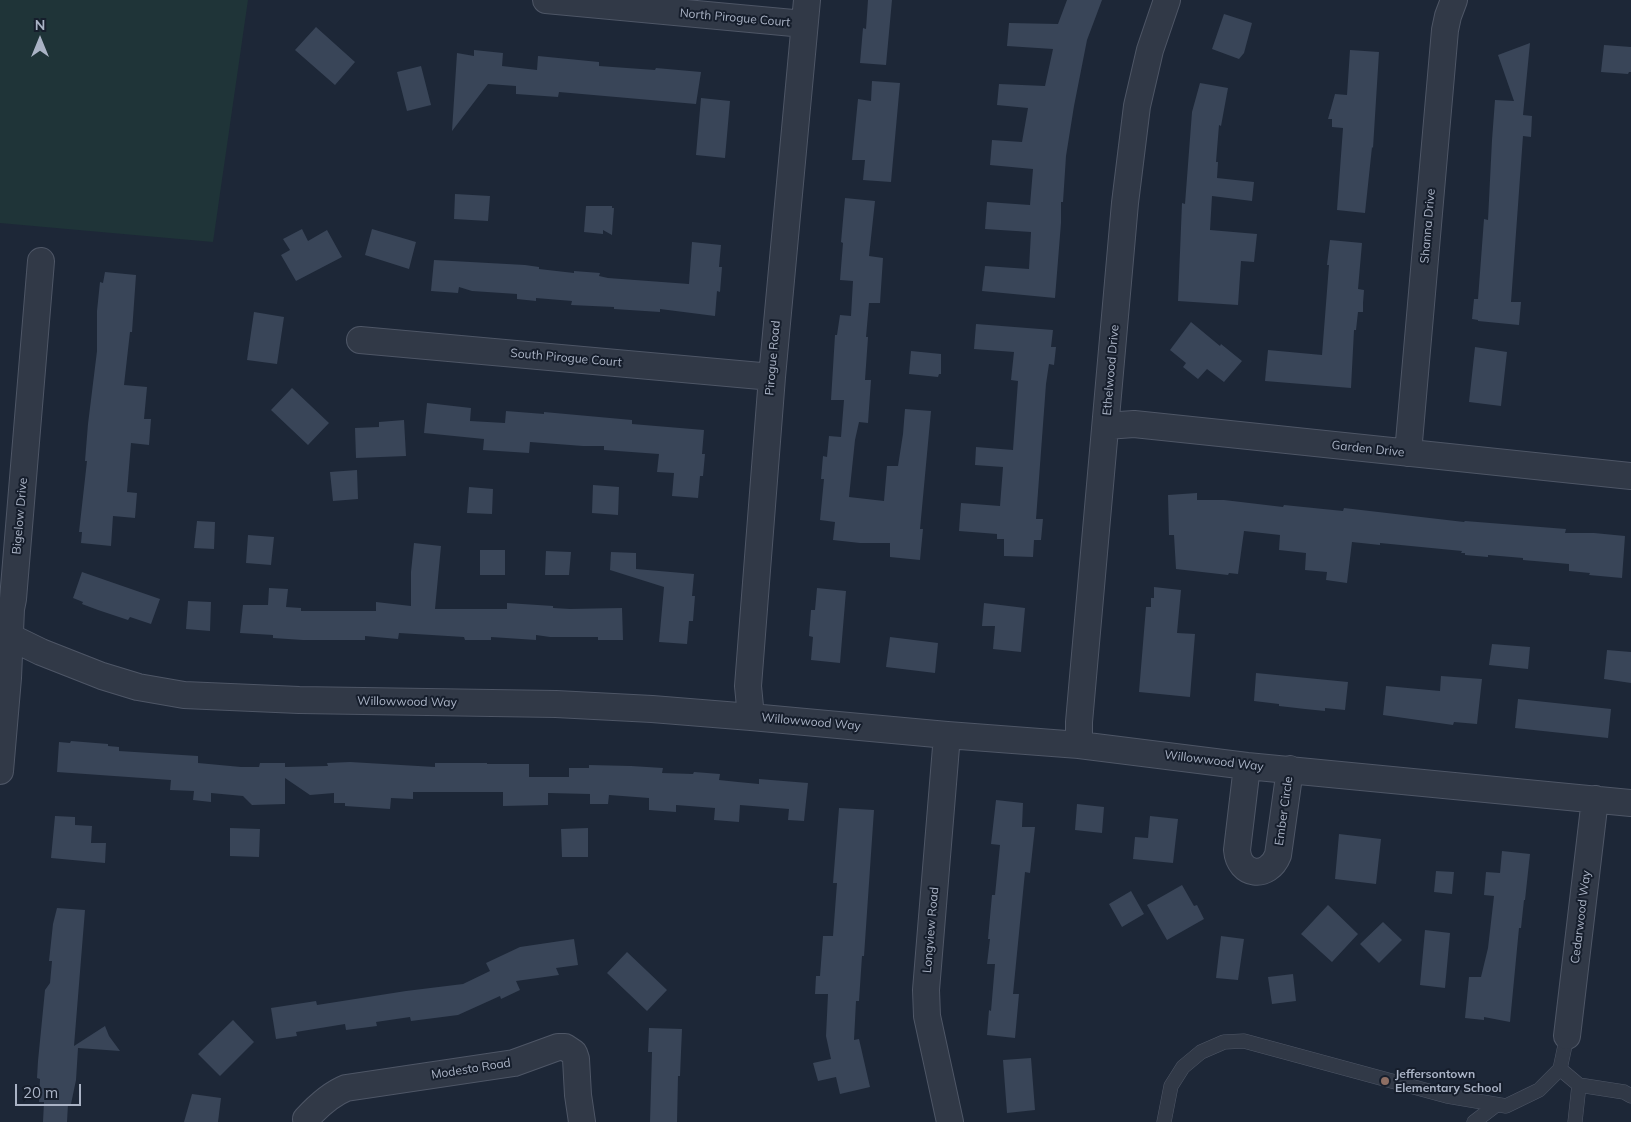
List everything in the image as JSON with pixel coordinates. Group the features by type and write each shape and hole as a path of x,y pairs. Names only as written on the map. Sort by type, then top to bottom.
{"street":[{"name":"North Pirogue Court","path":"546,0 806,12"},
{"name":"Ethelwood Drive","path":"1079,744 1079,722 1125,203 1137,106 1150,50 1167,0"},
{"name":"Shanna Drive","path":"1408,453 1446,30 1448,16 1454,0"},
{"name":"Pirogue Road","path":"751,716 748,686 772,376 806,12"},
{"name":"Bigelow Drive","path":"0,771 5,634 41,261"},
{"name":"South Pirogue Court","path":"360,340 772,376"},
{"name":"Garden Drive","path":"1106,426 1134,424 1631,476"},
{"name":"Willowwood Way","path":"5,634 41,652 102,676 138,688 184,695 299,700 556,704 751,716 947,735 1079,744 1247,766 1631,803"},
{"name":"Longview Road","path":"947,735 926,990 927,1016 950,1122"},
{"name":"Ember Circle","path":"1247,766 1237,850 1238,856 1245,868 1258,872 1271,867 1278,856 1290,769"},
{"name":"Cedarwood Way","path":"1567,1036 1595,799"},
{"name":"Modesto Road","path":"306,1119 315,1109 346,1088 514,1063 558,1047 565,1047 574,1053 576,1059 582,1122"}],"lane":[{"path":"1164,1122 1171,1086 1183,1067 1201,1052 1224,1042 1244,1041 1447,1096 1495,1106 1506,1106 1539,1090 1560,1069 1567,1036"},
{"path":"1560,1069 1579,1085 1624,1092 1631,1096"},
{"path":"1575,1122 1579,1085"},
{"path":"1474,1122 1495,1106"},
{"path":"1493,1122 1495,1106"}],"green space":[{"path":"0,0 248,0 213,242 0,223"}],"building":[{"path":"868,0 892,0 886,65 860,63 863,28 866,29"},
{"path":"1067,0 1102,0 1087,40 1066,156 1055,298 982,291 985,266 1029,269 1031,232 985,229 987,202 1030,205 1033,169 990,165 992,140 1022,142 1028,108 997,105 999,84 1045,86 1053,49 1007,46 1009,23 1058,24"},
{"path":"1224,14 1252,23 1244,53 1239,59 1212,49"},
{"path":"316,27 355,62 335,85 295,50"},
{"path":"1530,43 1523,115 1532,116 1531,137 1523,136 1511,302 1521,302 1519,325 1478,321 1472,319 1474,299 1478,299 1484,219 1488,220 1495,100 1514,101 1498,55"},
{"path":"1604,45 1631,47 1631,72 1628,74 1601,72"},
{"path":"474,50 503,53 502,66 537,70 538,56 599,62 599,66 701,72 696,104 559,92 558,97 516,94 516,86 488,84 452,131 457,53 474,56"},
{"path":"1350,50 1379,52 1373,148 1365,213 1337,210 1343,128 1332,127 1332,119 1328,119 1335,94 1347,95"},
{"path":"421,66 431,105 407,111 397,72"},
{"path":"872,81 900,83 891,182 863,180 865,160 852,160 858,99 871,101"},
{"path":"1200,83 1228,88 1221,126 1219,125 1216,162 1218,162 1217,178 1254,182 1252,201 1212,196 1210,230 1257,234 1254,262 1241,261 1238,305 1178,301 1182,203 1185,204 1192,112"},
{"path":"701,98 730,101 725,158 696,155"},
{"path":"455,194 490,196 488,221 454,219"},
{"path":"845,198 875,201 869,256 883,258 880,303 869,303 865,380 871,380 868,423 859,422 855,440 849,497 884,501 887,466 898,466 905,409 931,411 920,529 923,529 920,560 890,557 890,543 860,543 833,540 835,522 820,520 824,479 821,479 823,456 827,457 829,436 841,437 844,400 831,400 835,335 837,335 840,315 851,316 853,281 840,280"},
{"path":"586,206 612,206 614,208 612,235 603,230 603,234 584,232"},
{"path":"302,229 308,241 327,230 342,257 296,281 281,255 290,250 283,239"},
{"path":"372,229 416,242 409,269 365,255"},
{"path":"1330,240 1362,243 1358,289 1364,290 1363,312 1358,312 1356,330 1354,330 1351,388 1265,381 1268,350 1322,355"},
{"path":"692,242 721,245 719,267 722,267 720,292 717,291 715,316 660,309 660,312 571,305 572,301 536,298 536,301 517,299 517,294 472,291 459,287 458,293 431,291 434,260 525,265 539,267 539,269 574,273 574,271 600,273 599,276 608,278 689,284"},
{"path":"105,272 136,275 132,332 130,332 124,385 147,387 144,419 151,419 149,445 131,443 127,492 137,493 135,518 113,516 111,546 81,543 82,532 79,532 87,461 85,461 88,424 97,351 97,311 100,282 103,283"},
{"path":"254,312 284,317 277,364 247,360"},
{"path":"1191,322 1242,361 1224,382 1207,369 1198,379 1183,367 1186,363 1170,350"},
{"path":"976,324 1053,330 1051,347 1056,347 1054,365 1049,364 1046,384 1036,519 1043,519 1041,540 1034,540 1033,557 1004,556 1004,539 997,539 997,534 959,531 961,503 1000,506 1003,467 975,465 976,447 1013,450 1018,381 1011,380 1014,352 974,349"},
{"path":"1475,347 1507,352 1501,406 1469,402"},
{"path":"911,351 941,354 941,374 938,377 909,374"},
{"path":"292,388 329,423 308,445 271,410"},
{"path":"427,403 471,408 470,421 505,423 506,411 544,414 544,412 632,420 632,424 704,430 702,454 705,454 698,498 672,496 674,473 657,472 659,454 604,450 604,446 530,442 529,453 483,450 484,439 424,433"},
{"path":"404,420 406,456 356,458 355,428 379,427 379,422"},
{"path":"357,470 358,499 333,501 330,472"},
{"path":"593,485 619,487 618,515 592,513"},
{"path":"469,487 493,489 492,514 467,513"},
{"path":"1197,493 1197,500 1224,500 1283,507 1284,505 1343,511 1344,508 1464,522 1566,529 1565,533 1625,536 1622,578 1569,571 1569,564 1523,560 1523,558 1465,555 1465,553 1461,553 1462,551 1352,542 1347,583 1326,580 1327,572 1305,570 1306,553 1279,550 1280,535 1244,531 1238,574 1229,573 1228,575 1176,569 1174,535 1169,535 1168,495"},
{"path":"197,521 215,522 214,549 194,548"},
{"path":"248,535 274,537 271,565 246,563"},
{"path":"414,543 441,546 435,609 507,609 507,603 570,609 622,608 623,640 598,640 598,637 550,637 536,635 536,640 491,637 491,640 465,640 464,637 399,633 398,639 365,636 365,640 303,640 273,638 273,635 240,633 243,605 268,605 269,588 288,589 286,607 301,608 301,611 376,611 376,602 411,606 411,572"},
{"path":"480,550 505,550 505,575 480,575"},
{"path":"546,551 571,552 569,575 545,575"},
{"path":"611,552 636,553 636,569 694,574 692,596 695,596 693,621 689,621 687,644 659,642 664,587 610,570"},
{"path":"82,572 160,599 151,624 130,617 128,620 98,610 82,604 83,602 73,598"},
{"path":"1154,587 1181,590 1177,633 1195,634 1190,697 1139,692 1146,607 1151,607 1151,598 1154,598"},
{"path":"817,588 846,591 840,663 811,660 813,637 809,636 811,610 815,610"},
{"path":"188,601 211,602 210,631 186,629"},
{"path":"984,603 1025,608 1021,652 993,649 995,626 982,626"},
{"path":"890,637 938,643 935,673 886,667"},
{"path":"1492,644 1530,647 1528,669 1489,665"},
{"path":"1607,650 1631,652 1631,683 1604,679"},
{"path":"1256,673 1348,682 1345,710 1325,708 1325,711 1254,701"},
{"path":"1441,676 1482,679 1477,724 1454,722 1453,725 1383,715 1386,686 1440,691"},
{"path":"1518,699 1611,709 1608,738 1515,728"},
{"path":"71,741 108,744 108,746 119,747 119,751 198,756 198,763 241,767 259,767 260,763 285,763 285,767 328,766 327,763 350,762 435,767 435,763 529,764 529,777 569,777 569,768 589,768 589,765 631,766 663,768 662,773 693,774 694,772 720,774 719,780 738,782 759,784 759,779 808,783 804,821 788,820 789,809 740,805 739,822 714,820 715,808 676,805 676,812 649,810 649,798 609,795 608,804 590,804 590,794 548,793 548,805 503,806 503,792 413,792 413,799 391,798 390,809 345,806 345,803 334,803 334,793 310,795 285,778 285,804 252,805 243,796 211,793 211,802 193,800 194,791 170,790 171,780 57,772 59,742 70,743"},
{"path":"996,800 1023,803 1022,827 1035,827 1030,873 1025,872 1013,994 1019,994 1015,1038 987,1035 995,964 987,964 990,939 988,939 992,895 995,895 1000,845 991,844"},
{"path":"1077,804 1104,807 1102,833 1075,830"},
{"path":"839,808 874,810 864,956 862,956 859,1001 856,1001 854,1040 859,1039 870,1087 840,1094 836,1077 818,1081 813,1063 831,1059 826,1036 828,994 815,994 816,976 820,976 823,936 833,936 837,883 833,883"},
{"path":"55,816 75,817 75,825 92,826 91,843 106,843 105,863 51,858"},
{"path":"1150,816 1178,819 1173,863 1133,859 1135,837 1148,838"},
{"path":"230,828 260,829 259,857 230,856"},
{"path":"588,828 588,857 562,857 561,829"},
{"path":"1339,834 1381,839 1376,884 1335,879"},
{"path":"1502,851 1530,854 1521,928 1519,928 1510,1022 1484,1017 1484,1020 1465,1018 1469,977 1481,977 1488,948 1494,896 1484,895 1486,872 1500,873"},
{"path":"1436,871 1454,872 1452,894 1434,892"},
{"path":"1182,885 1194,906 1197,905 1204,919 1167,940 1147,905"},
{"path":"1131,891 1144,914 1122,927 1109,904"},
{"path":"1328,905 1358,934 1332,962 1301,934"},
{"path":"57,908 85,910 74,1046 105,1026 109,1036 120,1051 78,1048 76,1080 71,1104 68,1104 67,1122 43,1122 44,1102 39,1102 40,1079 37,1078 38,1061 45,990 50,983 52,961 49,961 53,924"},
{"path":"1383,922 1402,940 1379,963 1360,944"},
{"path":"1425,930 1450,933 1445,988 1420,985"},
{"path":"1221,936 1244,939 1238,980 1216,978"},
{"path":"574,939 578,965 556,968 559,975 516,981 520,990 501,999 500,996 458,1015 411,1021 410,1017 376,1022 377,1026 346,1030 345,1024 296,1032 297,1036 276,1039 271,1008 316,1001 317,1005 463,984 490,971 486,963 520,947"},
{"path":"627,952 667,990 647,1011 607,973"},
{"path":"1293,974 1296,1001 1272,1004 1268,977"},
{"path":"233,1020 254,1042 220,1076 198,1054"},
{"path":"649,1028 682,1029 677,1122 650,1122 652,1052 648,1052"},
{"path":"1031,1058 1035,1110 1007,1113 1003,1060"},
{"path":"192,1094 221,1098 218,1122 184,1122"}],"place":[{"name":"Jeffersontown Elementary School","path":"1385,1081"}]}
